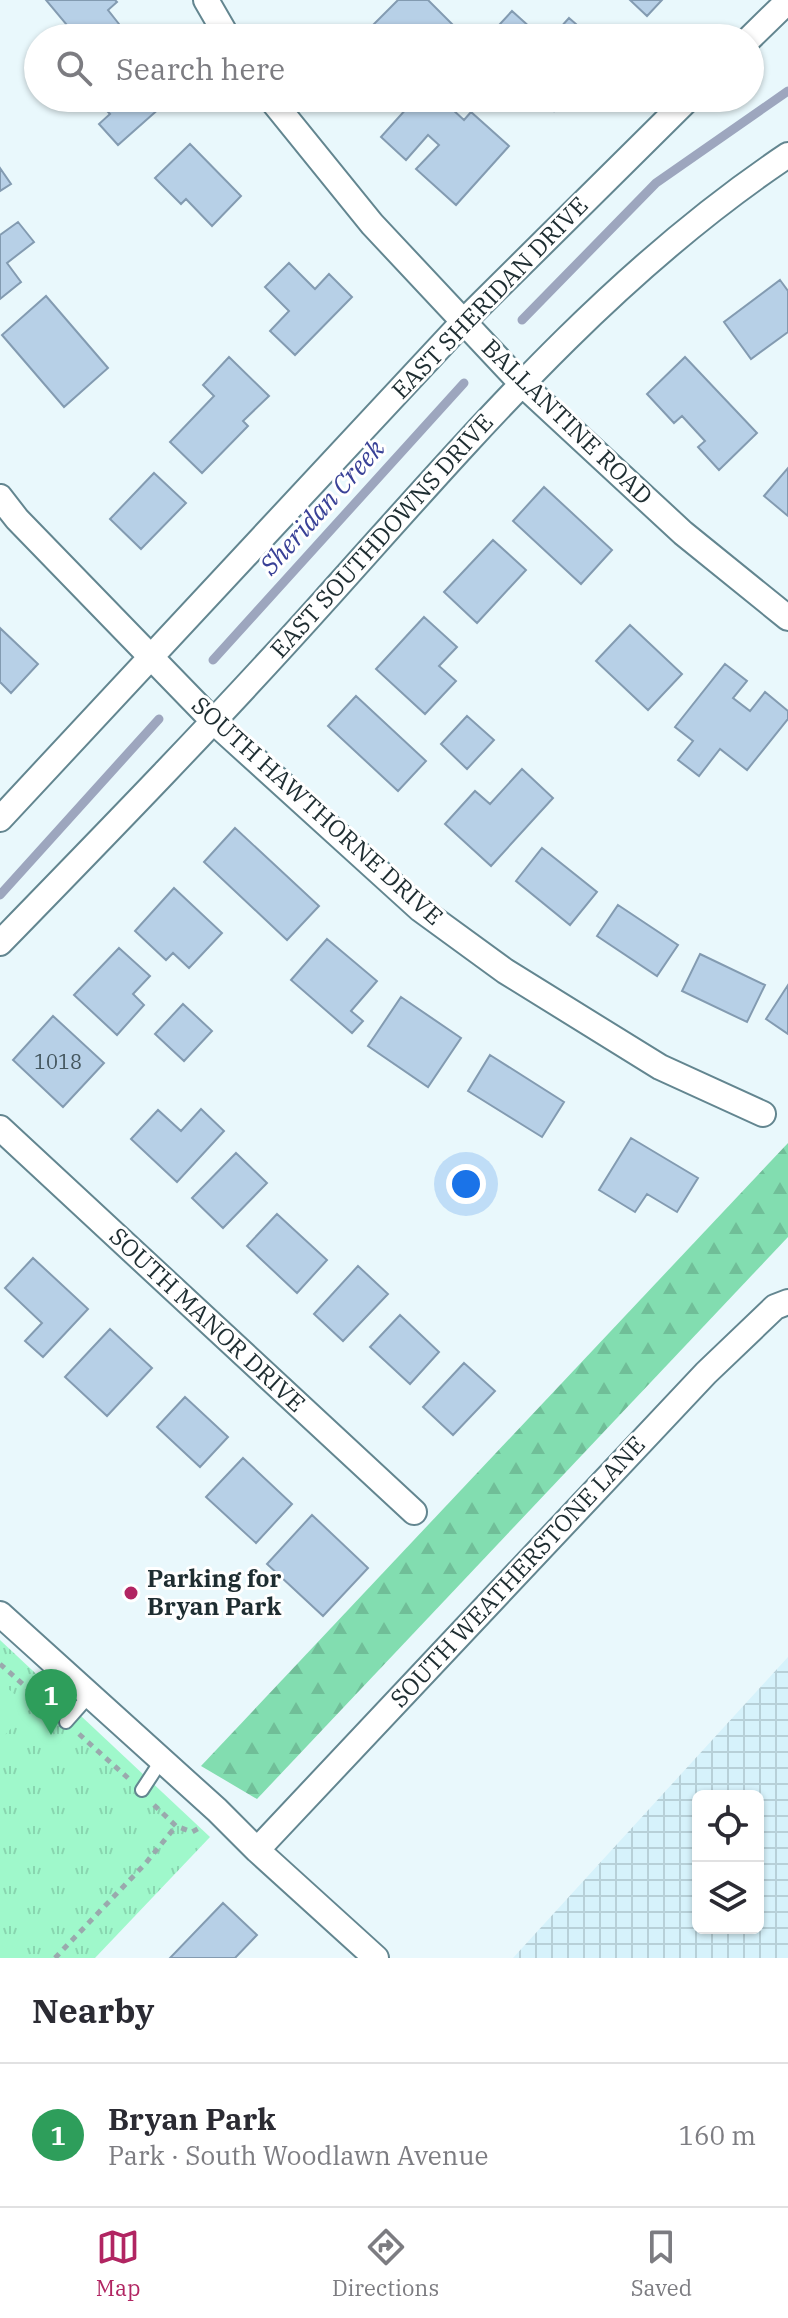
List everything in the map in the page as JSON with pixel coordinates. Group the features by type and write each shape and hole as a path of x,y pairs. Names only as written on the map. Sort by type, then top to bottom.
{"street":[{"path":"206,0 220,24"},
{"path":"764,24 788,1"},
{"name":"BALLANTINE ROAD","path":"281,112 372,224 521,383 683,533 788,618"},
{"name":"EAST SHERIDAN DRIVE","path":"0,819 464,321 675,112"},
{"name":"EAST SOUTHDOWNS DRIVE","path":"0,943 214,722 521,383 658,253 788,155"},
{"name":"SOUTH HAWTHORNE DRIVE","path":"0,497 17,519 214,722 420,909 505,971 660,1067 763,1114"},
{"name":"SOUTH MANOR DRIVE","path":"0,1128 414,1512"},
{"name":"SOUTH WEATHERSTONE LANE","path":"257,1850 706,1373 775,1307 788,1302"},
{"path":"0,1614 376,1958"}],"lane":[{"path":"66,1722 89,1696"},
{"path":"142,1790 161,1761"}],"path":[{"path":"0,1664 142,1790 176,1826 192,1832 202,1826"},
{"path":"55,1958 145,1864 176,1826"}],"shaded area":[{"path":"788,1657 788,1958 513,1958"}],"green space":[{"path":"788,1143 788,1237 257,1799 201,1766"},
{"path":"0,1640 210,1837 95,1958 0,1958"},
{"path":"0,1682 31,1708 0,1740"}],"building":[{"path":"46,0 117,2 108,10 119,24 66,24"},
{"path":"398,0 428,0 452,24 374,24"},
{"path":"630,0 662,0 647,16"},
{"path":"512,11 526,24 500,24"},
{"path":"108,112 155,112 118,145 99,124 110,114"},
{"path":"403,112 455,112 464,120 471,112 509,146 456,205 416,169 439,145 428,135 406,160 381,137"},
{"path":"190,144 241,196 212,226 186,199 181,204 155,178"},
{"path":"0,168 11,184 0,191"},
{"path":"18,222 34,242 7,263 21,282 0,299 0,235"},
{"path":"289,263 315,289 329,274 352,297 295,355 270,331 289,311 265,287"},
{"path":"780,280 788,291 788,332 751,359 724,322"},
{"path":"46,296 108,368 64,407 2,335"},
{"path":"229,357 269,396 243,421 248,426 202,473 170,442 214,396 203,385"},
{"path":"685,357 757,433 719,470 698,447 705,441 682,416 674,423 647,394"},
{"path":"788,468 788,516 764,496"},
{"path":"154,473 186,503 141,549 110,519"},
{"path":"544,487 612,550 581,584 513,521"},
{"path":"493,540 526,570 477,623 444,592"},
{"path":"424,617 457,647 439,666 456,681 425,714 376,669"},
{"path":"630,625 682,674 648,710 596,661"},
{"path":"0,628 38,664 11,693 0,682"},
{"path":"725,664 747,681 733,698 750,711 765,692 788,711 788,719 747,770 720,749 699,776 678,760 693,741 675,727"},
{"path":"356,696 426,761 398,791 328,726"},
{"path":"467,716 494,740 467,769 441,744"},
{"path":"522,769 553,798 491,866 445,824 475,791 490,804"},
{"path":"235,828 319,906 287,940 204,862"},
{"path":"542,848 597,892 570,925 516,881"},
{"path":"174,888 222,933 189,968 173,953 166,960 135,931"},
{"path":"618,905 678,945 657,976 597,936"},
{"path":"327,939 377,981 351,1011 363,1021 352,1033 291,980"},
{"path":"119,948 150,976 133,994 144,1005 117,1035 74,995"},
{"path":"700,954 765,985 747,1022 682,991"},
{"path":"788,985 788,1034 766,1019"},
{"path":"401,997 461,1038 428,1087 368,1046"},
{"path":"183,1004 212,1031 184,1061 155,1034"},
{"path":"53,1016 104,1063 63,1107 13,1060"},
{"path":"490,1055 564,1102 542,1137 468,1091"},
{"path":"201,1109 224,1131 177,1182 131,1139 158,1110 181,1131"},
{"path":"631,1138 698,1178 677,1212 647,1194 635,1212 599,1190"},
{"path":"236,1153 267,1183 223,1228 192,1198"},
{"path":"277,1214 327,1260 297,1293 247,1246"},
{"path":"33,1258 88,1309 43,1357 25,1341 42,1323 5,1288"},
{"path":"358,1266 388,1294 343,1341 314,1314"},
{"path":"400,1315 439,1352 410,1384 370,1347"},
{"path":"110,1329 152,1368 107,1416 65,1377"},
{"path":"464,1363 495,1391 453,1435 423,1407"},
{"path":"185,1397 228,1437 200,1467 157,1427"},
{"path":"243,1458 292,1504 256,1543 206,1497"},
{"path":"312,1515 368,1568 323,1616 267,1564"},
{"path":"223,1903 257,1935 235,1958 170,1958"}],"waterway":[{"name":"Sheridan Creek","path":"764,108 788,91"},
{"name":"Sheridan Creek","path":"522,320 656,183 758,112"},
{"name":"Sheridan Creek","path":"213,660 464,383"},
{"name":"Sheridan Creek","path":"0,895 159,719"}],"place":[{"name":"Parking for Bryan Park","path":"131,1593"},
{"name":"Bryan Park","path":"51,1735"}]}
